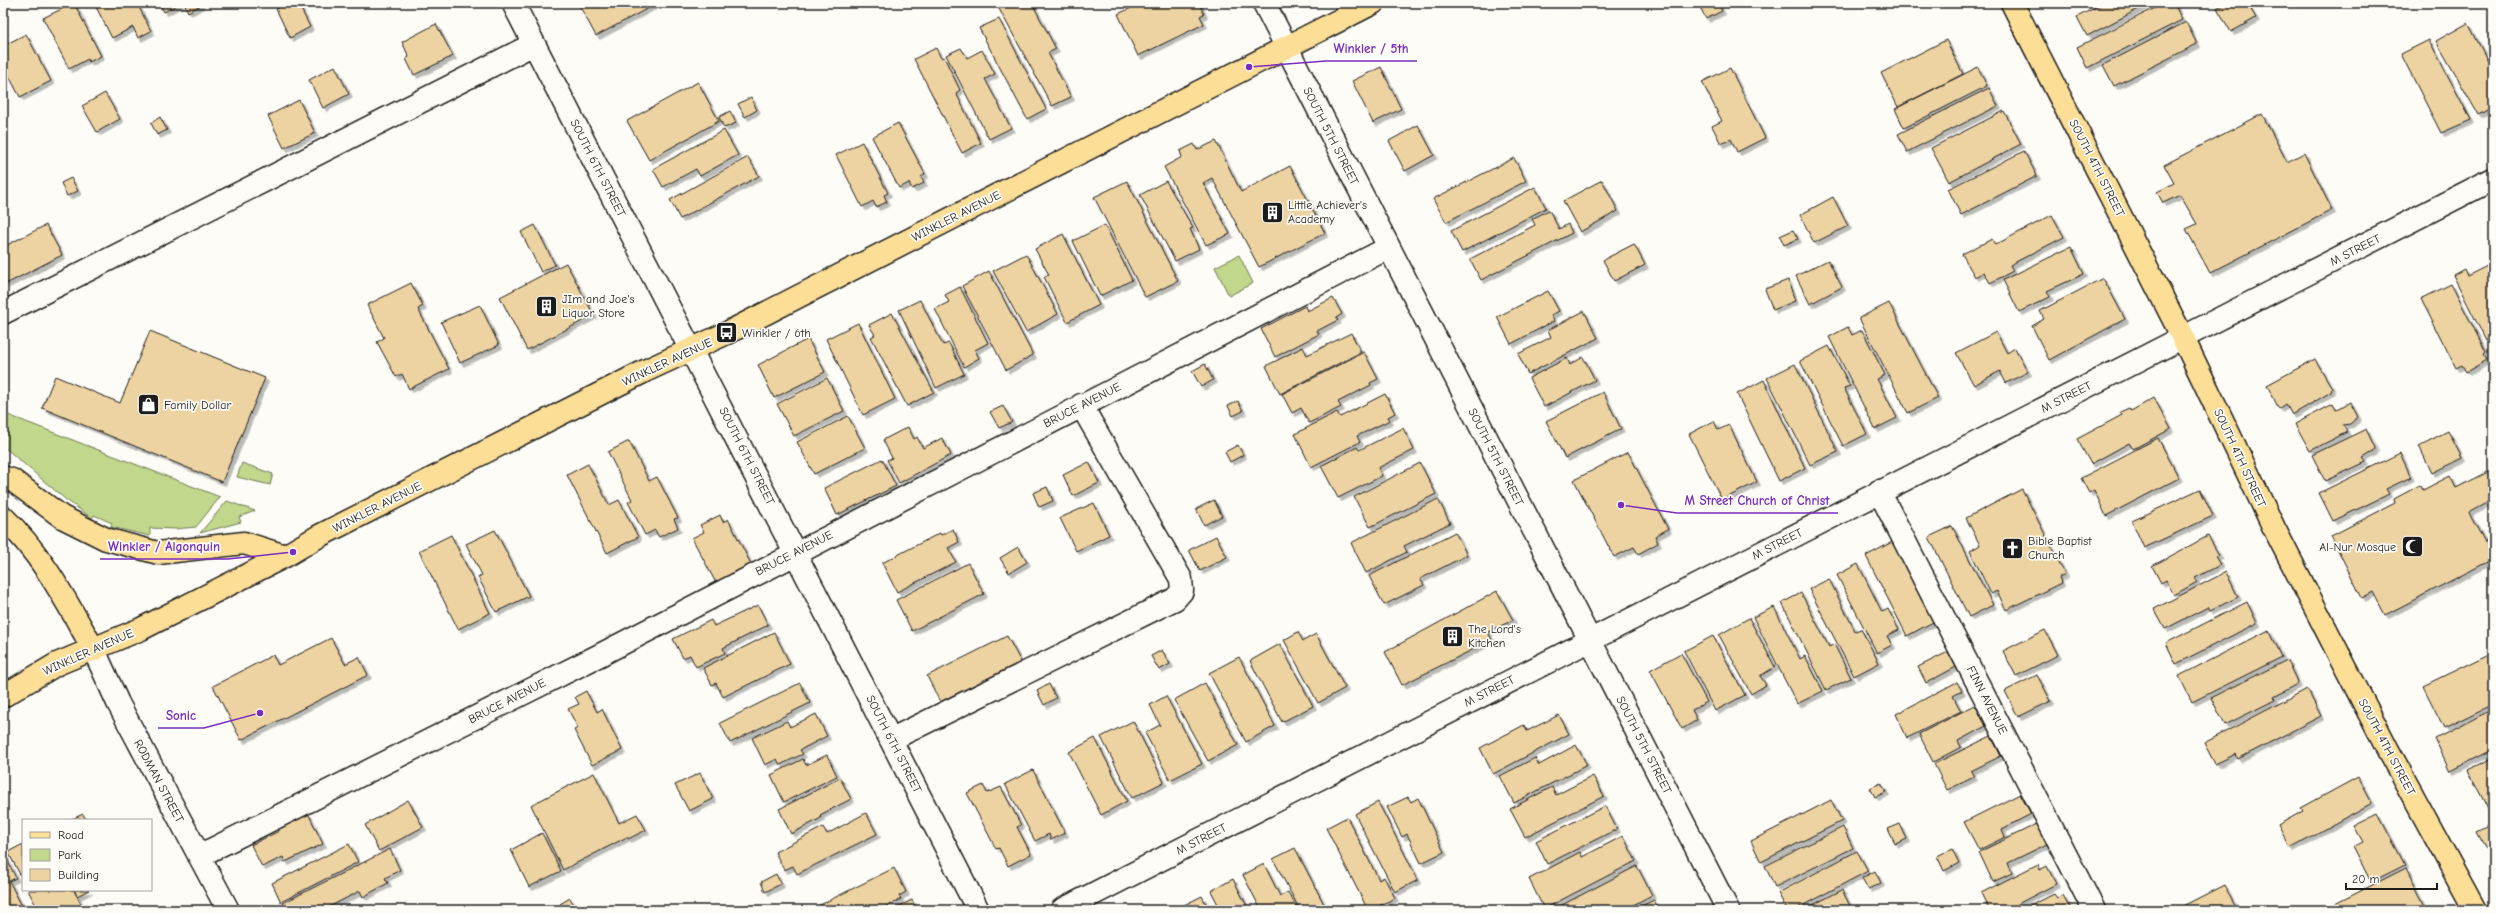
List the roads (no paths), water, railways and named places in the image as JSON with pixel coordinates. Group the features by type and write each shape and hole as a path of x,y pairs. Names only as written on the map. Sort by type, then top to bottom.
{"main road":[{"name":"WINKLER AVENUE","path":"3,696 57,664 94,650 285,556 400,495 647,370 692,351 1373,3"},
{"name":"SOUTH 4TH STREET","path":"2012,3 2183,338 2274,528 2388,750 2475,910"},
{"path":"3,477 12,480 62,517 113,541 158,553 244,543 285,556"},
{"path":"3,517 17,530 54,578 94,650"}],"street":[{"name":"SOUTH 6TH STREET","path":"513,3 892,739 978,910"},
{"name":"SOUTH 5TH STREET","path":"1264,3 1728,910"},
{"path":"3,313 534,44"},
{"name":"M STREET","path":"1062,910 1879,491 2183,338 2493,179"},
{"name":"BRUCE AVENUE","path":"200,856 589,660 1388,248"},
{"path":"892,739 1175,599 1182,591 1181,579 1081,405"},
{"name":"FINN AVENUE","path":"1879,491 2094,910"},
{"name":"RODMAN STREET","path":"94,650 118,703 228,910"}],"place":[{"name":"Winkler / 5th","path":"1249,67"},
{"name":"Little Achiever's Academy","path":"1272,212"},
{"name":"JIm and Joe's Liquor Store","path":"547,306"},
{"name":"Winkler / 6th","path":"727,333"},
{"name":"Family Dollar","path":"148,405"},
{"name":"M Street Church of Christ","path":"1621,505"},
{"name":"Al-Nur Mosque","path":"2412,547"},
{"name":"Bible Baptist Church","path":"2013,548"},
{"name":"Winkler / Algonquin","path":"293,552"},
{"name":"The Lord's Kitchen","path":"1453,636"},
{"name":"Sonic","path":"260,713"}]}
